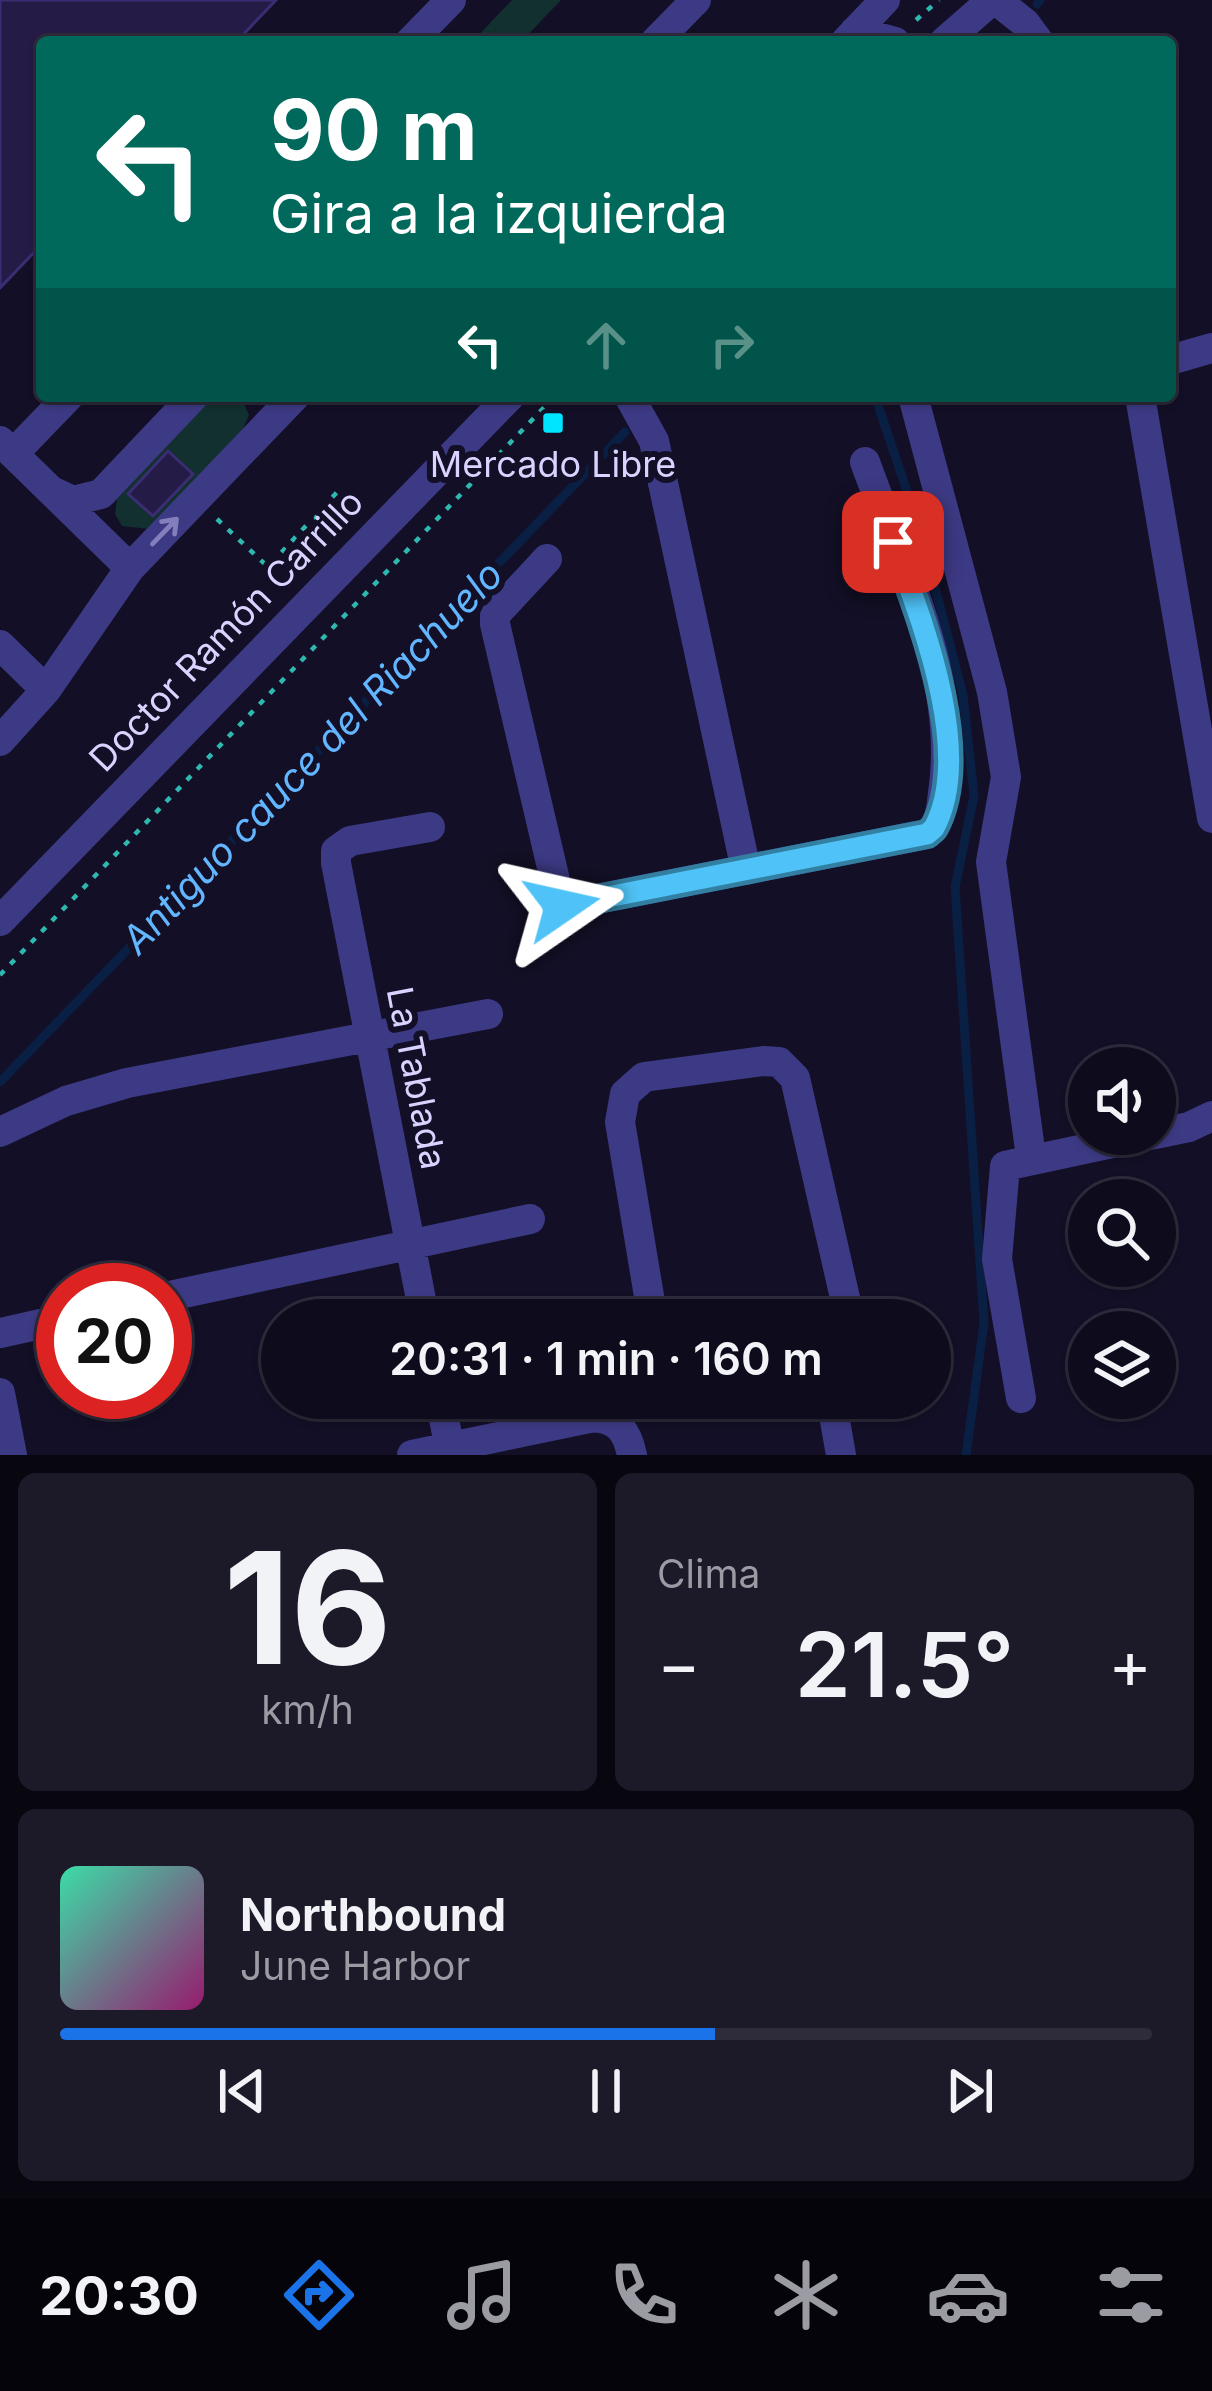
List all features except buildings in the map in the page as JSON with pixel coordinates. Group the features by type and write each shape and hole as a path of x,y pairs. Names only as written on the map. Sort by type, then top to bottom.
{"street":[{"path":"416,36 451,0"},
{"path":"662,36 696,0"},
{"path":"851,36 886,0"},
{"path":"951,36 994,0 1035,36"},
{"path":"1176,358 1212,348"},
{"path":"62,402 7,448 130,568"},
{"path":"54,493 82,502 101,494 188,402"},
{"path":"0,741 46,690 130,568 289,402"},
{"name":"Doctor Ramón Carrillo","path":"0,921 504,402"},
{"path":"632,402 654,440 746,870"},
{"path":"915,402 992,692 1006,777 992,839 994,890 1031,1157"},
{"path":"1141,402 1211,809"},
{"path":"547,560 495,615 495,624 562,906 927,834 939,819 949,758 936,674 926,631 865,462"},
{"path":"0,645 46,690"},
{"name":"La Tablada","path":"421,1299 336,850 350,841 430,827"},
{"path":"0,1132 66,1101 127,1084 488,1014"},
{"path":"650,1299 620,1122 625,1094 644,1077 763,1061 779,1062 795,1078 845,1299"},
{"path":"1176,1130 1212,1116"},
{"path":"1021,1398 997,1259 1005,1166 1068,1150"},
{"path":"192,1291 530,1219"},
{"path":"0,1333 36,1325"},
{"path":"0,1393 13,1455"},
{"path":"412,1455 450,1451 594,1417 616,1423 626,1434 632,1455"},
{"path":"444,1419 450,1451"},
{"path":"835,1419 841,1455"}],"path":[{"path":"0,975 549,402"},
{"path":"207,510 268,567 339,490 404,552"}],"green space":[{"path":"512,0 561,0 527,36 478,36"},
{"path":"207,402 243,402 249,415 243,429 150,529 122,526 115,514 117,499"}],"waterway":[{"name":"Antiguo cauce del Riachuelo","path":"1037,4 1040,0"},
{"path":"877,402 920,530 963,695 974,796 955,887 984,1323 966,1455"},
{"name":"Antiguo cauce del Riachuelo","path":"0,1082 625,432"}],"place":[{"name":"Mercado Libre","path":"553,423"}],"route":[{"path":"562,906 927,834 934,828 949,758 926,631 893,542"}]}
